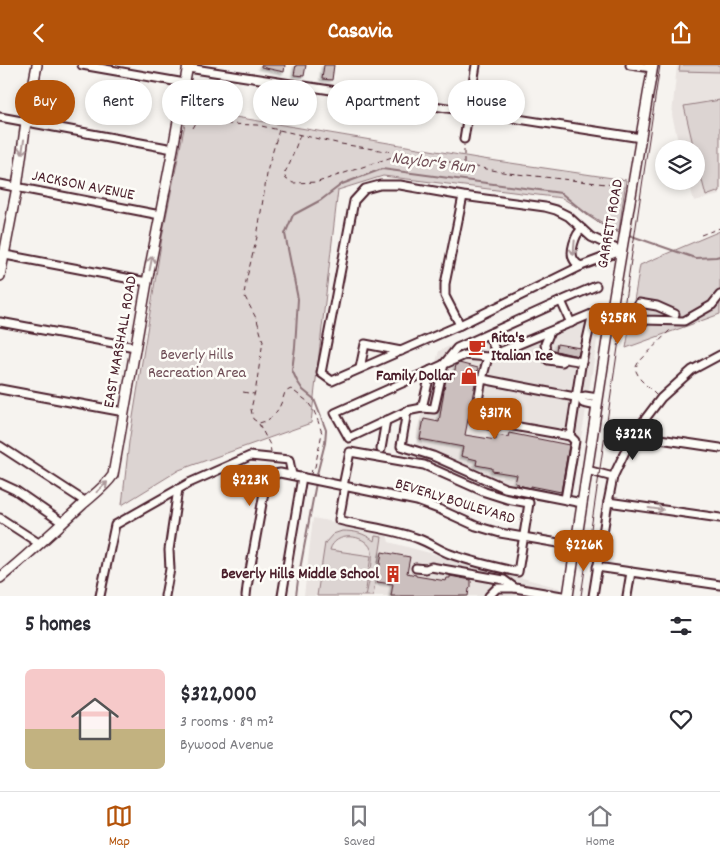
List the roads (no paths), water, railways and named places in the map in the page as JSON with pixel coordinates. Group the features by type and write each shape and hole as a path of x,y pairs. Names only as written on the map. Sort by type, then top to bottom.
{"main road":[{"path":"34,80 37,65"},
{"name":"EAST MARSHALL ROAD","path":"186,80 188,66"},
{"name":"GARRETT ROAD","path":"568,596 597,402 652,67"},
{"path":"0,276 2,255 17,187 26,125"},
{"name":"EAST MARSHALL ROAD","path":"0,578 40,544 113,475 135,347 177,125"}],"street":[{"path":"82,65 168,80"},
{"path":"473,80 476,65"},
{"path":"630,65 652,67"},
{"path":"188,66 448,108"},
{"path":"0,117 15,120"},
{"path":"525,120 641,138"},
{"path":"42,125 173,149"},
{"path":"464,139 466,125"},
{"name":"JACKSON AVENUE","path":"0,184 160,215"},
{"path":"380,185 400,185 545,207 568,216 591,237 621,255 581,266 460,325 332,381 321,373 354,201 366,189 380,185"},
{"path":"460,325 445,296 445,284 463,196"},
{"path":"581,266 574,260 573,255 575,238 582,229"},
{"path":"2,255 147,282"},
{"path":"596,286 458,348 444,364 434,409 422,408 407,411 349,438 335,413 444,364 465,355 488,357 593,313 612,309 635,319 680,322 712,305 720,295"},
{"path":"561,301 571,323"},
{"path":"635,319 639,303 657,306 675,314"},
{"path":"570,436 593,313"},
{"path":"0,322 135,347"},
{"path":"550,332 545,344 546,351 556,357 582,364"},
{"path":"488,335 497,353"},
{"path":"360,368 365,344 401,351"},
{"path":"594,596 613,477 633,435 660,398 692,370 720,355"},
{"path":"488,357 474,422 498,427 502,424 510,425 570,436 575,441 565,499"},
{"path":"548,360 582,364"},
{"path":"422,408 431,370"},
{"path":"482,379 578,398 585,396 597,402"},
{"path":"0,389 124,412"},
{"path":"407,411 401,446 433,456 505,488 582,503"},
{"path":"381,449 386,421"},
{"path":"633,435 720,448"},
{"path":"0,446 86,502"},
{"path":"350,452 424,465 485,492 529,503 524,537 518,572 475,563 447,553 420,539 339,520 350,452"},
{"path":"100,596 115,525 188,483 250,456 289,460 292,475"},
{"path":"587,470 613,477"},
{"name":"BEVERLY BOULEVARD","path":"246,596 265,487 267,481 276,473 417,501 500,533 576,546"},
{"path":"282,596 302,477"},
{"path":"0,483 15,490 63,523"},
{"path":"165,596 170,569 169,550 178,489"},
{"path":"608,502 720,518"},
{"path":"0,518 40,544"},
{"path":"416,567 426,569 431,567 504,580 515,588"},
{"path":"598,567 720,585"},
{"path":"627,596 631,572"},
{"path":"490,596 497,588 515,588 562,596"}],"waterway":[{"name":"Naylor's Run","path":"316,478 325,443 326,430 314,399 303,390 292,370 298,299 285,234 293,215 321,200 342,184 382,169 561,193 589,216 609,229 622,233"},
{"name":"Naylor's Run","path":"626,234 695,258 720,256"},
{"name":"Naylor's Run","path":"296,596 316,483"}],"tram line":[{"path":"581,596 660,65"}],"place":[{"name":"Rita's Italian Ice","path":"477,347"},
{"name":"Family Dollar","path":"469,376"},
{"name":"Beverly Hills Middle School","path":"393,574"}],"park label":[{"name":"Beverly Hills Recreation Area","path":"197,364"}]}
